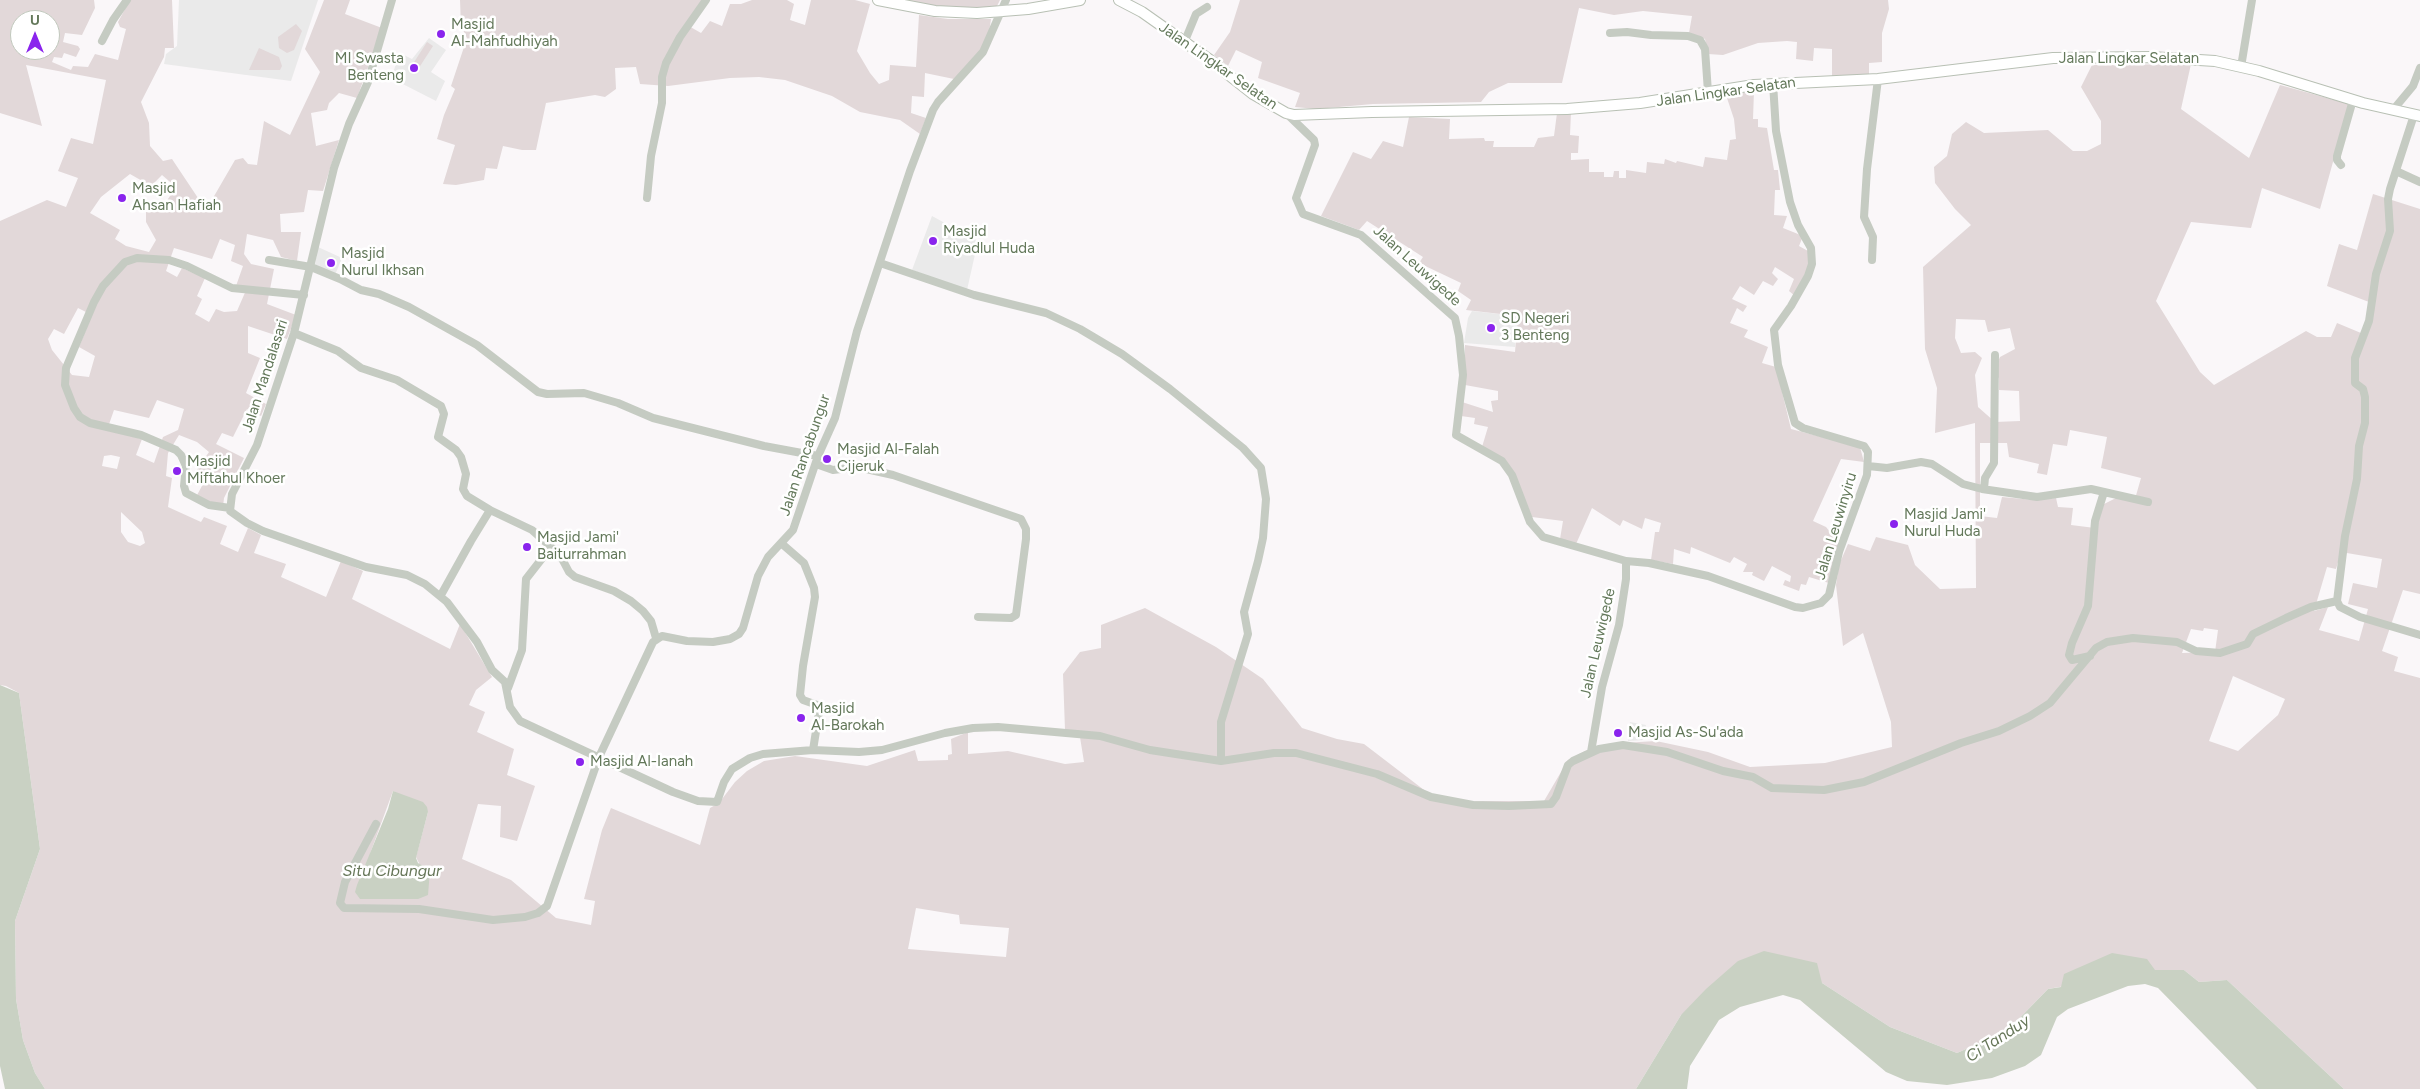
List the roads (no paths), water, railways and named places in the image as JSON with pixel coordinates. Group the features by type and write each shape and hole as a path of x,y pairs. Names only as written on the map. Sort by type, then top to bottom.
{"street":[{"path":"102,41 113,20 128,0"},
{"name":"Jalan Mandalasari","path":"230,508 232,494 257,445 294,333 334,168 349,124 368,82 392,0"},
{"path":"648,198 651,156 662,103 662,77 666,63 680,37 706,0"},
{"path":"878,0 941,12 1002,12 1080,0"},
{"name":"Jalan Rancabungur","path":"656,638 665,636 687,641 705,642 734,637 743,628 758,576 768,557 793,530 818,456 835,418 857,330 910,171 933,110 983,52 1006,0"},
{"name":"Jalan Lingkar Selatan","path":"1119,0 1134,6 1210,60 1253,94 1286,113 1309,116 1372,112 1567,109 1640,103 1774,83 1878,79 2053,58 2196,58 2241,67 2353,100 2417,115"},
{"path":"2241,67 2252,0"},
{"path":"1184,43 1196,14 1207,7"},
{"path":"1610,33 1628,32 1688,36 1700,40 1705,49 1708,92"},
{"path":"2394,110 2413,86 2420,68"},
{"path":"1872,260 1873,237 1864,217 1867,169 1878,79"},
{"name":"Jalan Leuwinyiru","path":"1626,561 1649,562 1708,576 1795,607 1803,608 1821,603 1829,595 1839,552 1856,510 1868,466 1868,452 1864,446 1802,428 1795,423 1778,365 1774,330 1791,306 1808,276 1812,264 1811,248 1798,225 1790,202 1776,130 1774,83"},
{"path":"2341,165 2337,160 2337,156 2353,100"},
{"name":"Jalan Leuwigede","path":"1286,113 1314,140 1316,145 1296,198 1303,214 1361,235 1455,318 1463,374 1456,436 1502,461 1512,475 1530,522 1543,537 1626,561 1626,579 1619,625 1602,687 1591,752"},
{"path":"2417,115 2396,170 2388,199 2390,231 2376,274 2369,321 2355,358 2355,383 2363,389 2366,417 2336,601 2340,607 2360,617 2420,634"},
{"path":"2396,170 2420,182"},
{"path":"304,296 232,288 187,266 169,260 137,258 125,262 103,286 94,302 66,368 65,385 74,408 80,417 96,425 141,435 176,450 181,455 186,466 184,486 186,493 209,505 230,508 234,515 263,531 366,567 407,575 425,584 441,595 474,637 492,670 501,677 508,688"},
{"path":"269,260 311,267 340,278 361,290 379,294 429,318 476,345 538,392 547,394 584,393 618,403 653,418 756,444 818,456"},
{"path":"880,263 974,295 1046,313 1080,329 1122,354 1170,389 1243,448 1261,468 1266,499 1263,538 1244,612 1248,634 1221,722 1221,761"},
{"path":"294,333 338,351 361,368 397,380 441,406 444,414 438,437 461,456 466,474 464,493 490,510 525,525 560,555 569,572 575,577 614,591 643,611 651,621 656,638 650,646 599,757 547,906 538,913 525,917 493,920 419,909 342,908 340,900 348,876 376,824"},
{"path":"1984,489 1985,478 1994,463 1995,355"},
{"path":"1868,466 1887,468 1916,462 1926,462 1963,484 1984,489 2037,497 2086,489 2148,502"},
{"path":"816,464 833,470 857,467 893,474 1021,519 1026,529 1026,540 1016,615 1011,618 978,617"},
{"path":"2090,655 2081,660 2072,660 2069,655 2072,643 2088,606 2095,521 2104,492"},
{"path":"441,595 470,541 490,510"},
{"path":"781,543 804,563 814,588 815,596 800,696 803,700 820,706 813,750"},
{"path":"551,547 526,579 522,650 508,688 510,707 520,721 673,792 698,801 712,803 718,800 724,782 732,769 745,760 763,754 813,750 859,752 882,750 945,733 973,728 998,727 1100,736 1150,750 1221,761 1274,753 1296,753 1377,774 1431,797 1466,804 1530,806 1551,804 1556,798 1568,765 1591,752 1617,746 1634,745 1667,752 1723,771 1753,777 1772,788 1824,790 1864,782 1961,743 1999,732 2030,716 2050,704 2096,648 2106,642 2133,638 2177,642 2196,651 2220,653 2248,644 2253,634 2286,618 2311,607 2336,601"}],"water":[{"path":"0,685 19,693 40,849 15,921 16,999 23,1040 35,1073 45,1089 5,1089 0,1066"},
{"name":"Situ Cibungur","path":"393,791 423,802 427,807 428,812 416,858 418,863 430,870 428,895 418,899 360,899 355,892 357,885 388,809"},
{"name":"Ci Tanduy","path":"1764,951 1817,963 1822,983 1890,1027 1957,1053 2007,1031 2048,989 2061,987 2064,974 2112,953 2147,959 2155,970 2184,970 2199,982 2227,980 2344,1089 2257,1089 2158,988 2145,984 2128,986 2068,1009 2057,1017 2041,1055 2025,1066 1992,1078 1947,1085 1907,1081 1886,1072 1800,1000 1783,995 1740,1007 1719,1020 1690,1066 1687,1089 1636,1089 1681,1015 1706,989 1738,961"}],"place":[{"name":"Masjid Al-Mahfudhiyah","path":"441,34"},
{"name":"MI Swasta Benteng","path":"414,68"},
{"name":"Masjid Ahsan Hafiah","path":"122,198"},
{"name":"Masjid Riyadlul Huda","path":"933,241"},
{"name":"Masjid Nurul Ikhsan","path":"331,263"},
{"name":"SD Negeri 3 Benteng","path":"1491,328"},
{"name":"Masjid Al-Falah Cijeruk","path":"827,459"},
{"name":"Masjid Miftahul Khoer","path":"177,471"},
{"name":"Masjid Jami' Nurul Huda","path":"1894,524"},
{"name":"Masjid Jami' Baiturrahman","path":"527,547"},
{"name":"Masjid Al-Barokah","path":"801,718"},
{"name":"Masjid As-Su'ada","path":"1618,733"},
{"name":"Masjid Al-Ianah","path":"580,762"}]}
